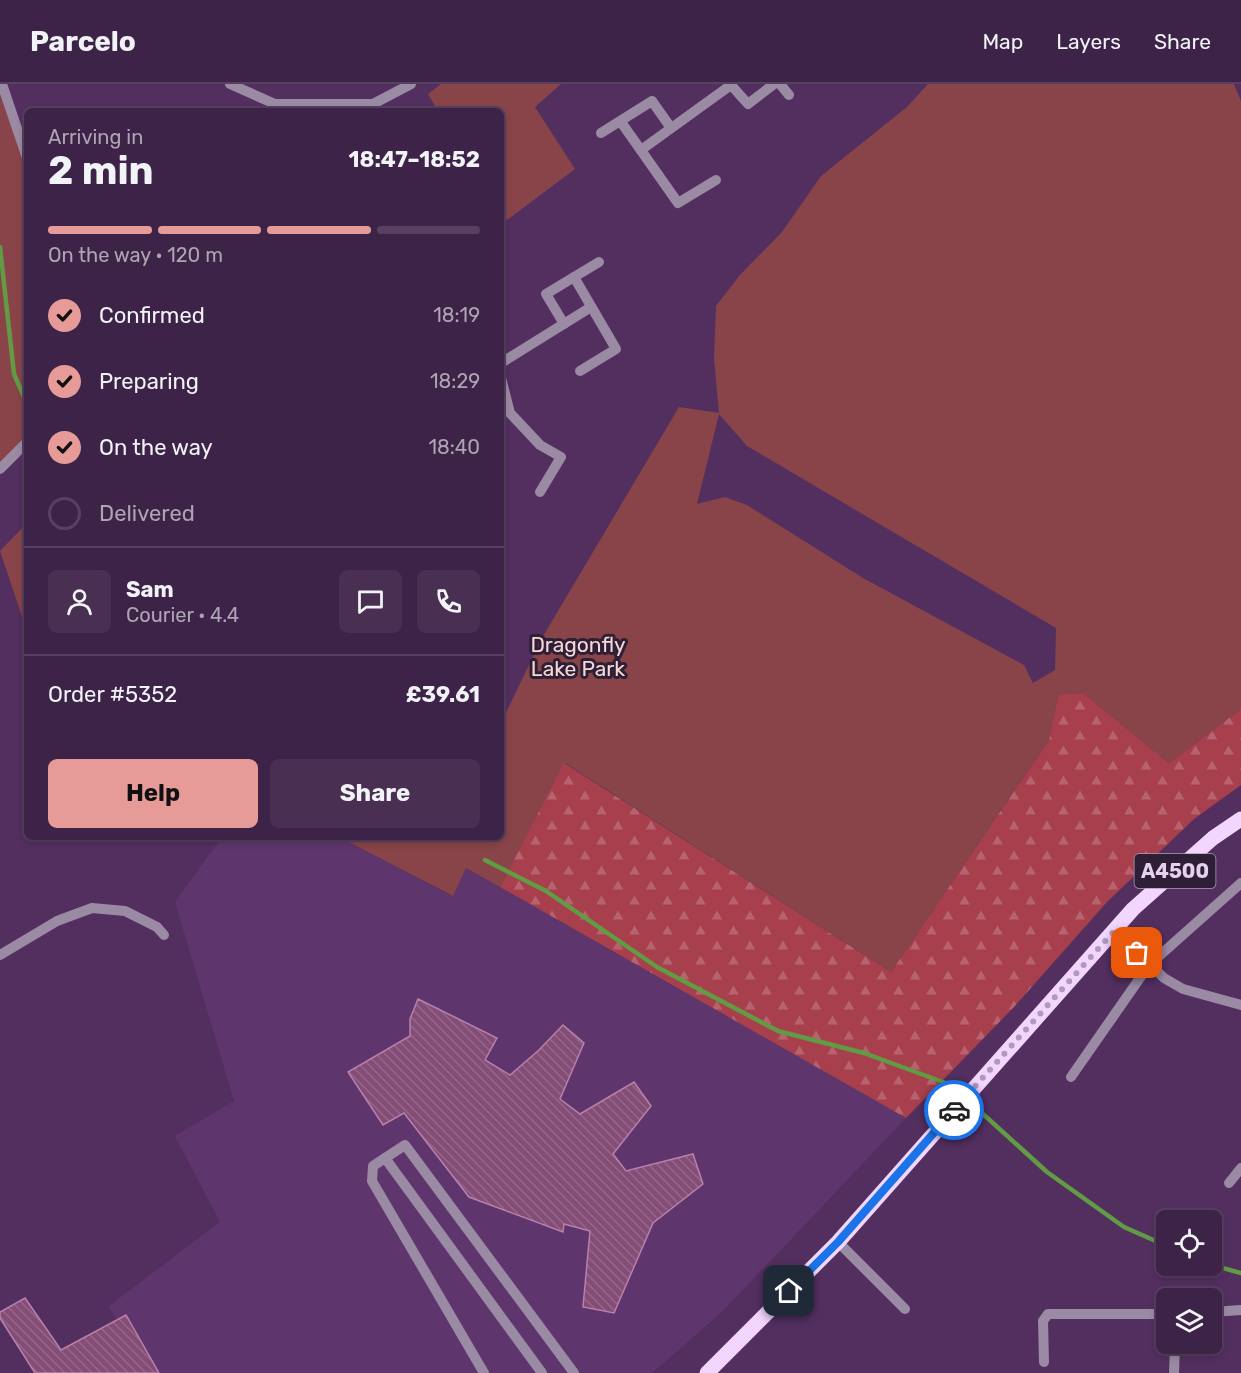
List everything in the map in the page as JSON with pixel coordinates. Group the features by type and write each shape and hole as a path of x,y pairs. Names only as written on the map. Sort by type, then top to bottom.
{"main road":[{"name":"A4500","path":"707,1373 838,1242 1133,909 1213,838 1241,819"}],"street":[{"path":"2,84 24,149"},
{"path":"230,84 274,107 374,107 411,84"},
{"path":"641,150 730,85 748,104 774,84"},
{"path":"780,84 789,95"},
{"path":"601,133 652,101 670,128"},
{"path":"621,122 678,203 716,180"},
{"path":"564,324 546,294 599,262"},
{"path":"574,277 616,348 580,371"},
{"path":"504,361 591,307"},
{"path":"504,390 510,413 540,446 561,457 540,492"},
{"path":"0,468 24,445"},
{"path":"1071,1077 1149,965 1241,883"},
{"path":"0,955 57,921 92,908 125,911 157,927 164,935"},
{"path":"1115,930 1164,978 1183,989 1241,1005"},
{"path":"484,1373 372,1181 373,1166 405,1145 574,1373"},
{"path":"385,1158 542,1373"},
{"path":"1229,1183 1241,1168"},
{"path":"838,1242 905,1309"},
{"path":"1222,1311 1241,1310"},
{"path":"1044,1362 1043,1321 1048,1314 1156,1314"},
{"path":"1174,1373 1175,1354"}],"shaded area":[{"path":"220,840 345,840 452,896 466,868 906,1118 721,1313 652,1373 146,1373 109,1306 220,1222 175,1136 234,1101 175,902"}],"green space":[{"path":"0,84 24,150 24,449 23,447 0,468"},
{"path":"441,84 561,84 535,107 575,169 507,220 504,216 504,108 436,108 428,94"},
{"name":"Dragonfly Lake Park","path":"928,84 1234,84 1241,101 1241,709 1169,763 1083,693 1058,695 1049,740 891,972 565,763 500,887 466,868 453,896 345,840 504,840 504,717 542,638 679,407 719,413 714,359 716,306 740,275 782,232 821,176 907,107","holes":["719,414 747,446 1056,628 1055,670 1033,683 1024,665 863,578 747,505 725,497 697,504"]},
{"path":"24,526 24,622 0,551"},
{"path":"1083,693 1169,763 1241,709 1241,785 1194,819 1107,902 1014,1007 906,1118 500,887 564,763 891,972 1049,740 1058,695"}],"building":[{"path":"418,999 497,1038 485,1060 510,1075 563,1025 584,1043 560,1099 580,1114 634,1082 651,1106 613,1154 626,1171 693,1154 703,1184 653,1223 614,1313 583,1307 590,1231 564,1224 563,1232 469,1197 404,1113 383,1125 348,1072 410,1036 410,1019"},
{"path":"25,1298 61,1350 126,1315 159,1373 35,1373 0,1318 0,1312"}],"waterway":[{"path":"0,247 14,374 24,397"},
{"path":"485,860 546,891 657,967 778,1031 864,1053 951,1085 1047,1172 1124,1227 1156,1241"},
{"path":"1222,1268 1241,1273"}],"way so far":[{"path":"954,1110 1115,930 1137,953"}],"route":[{"path":"789,1291 838,1242 954,1110"}]}
